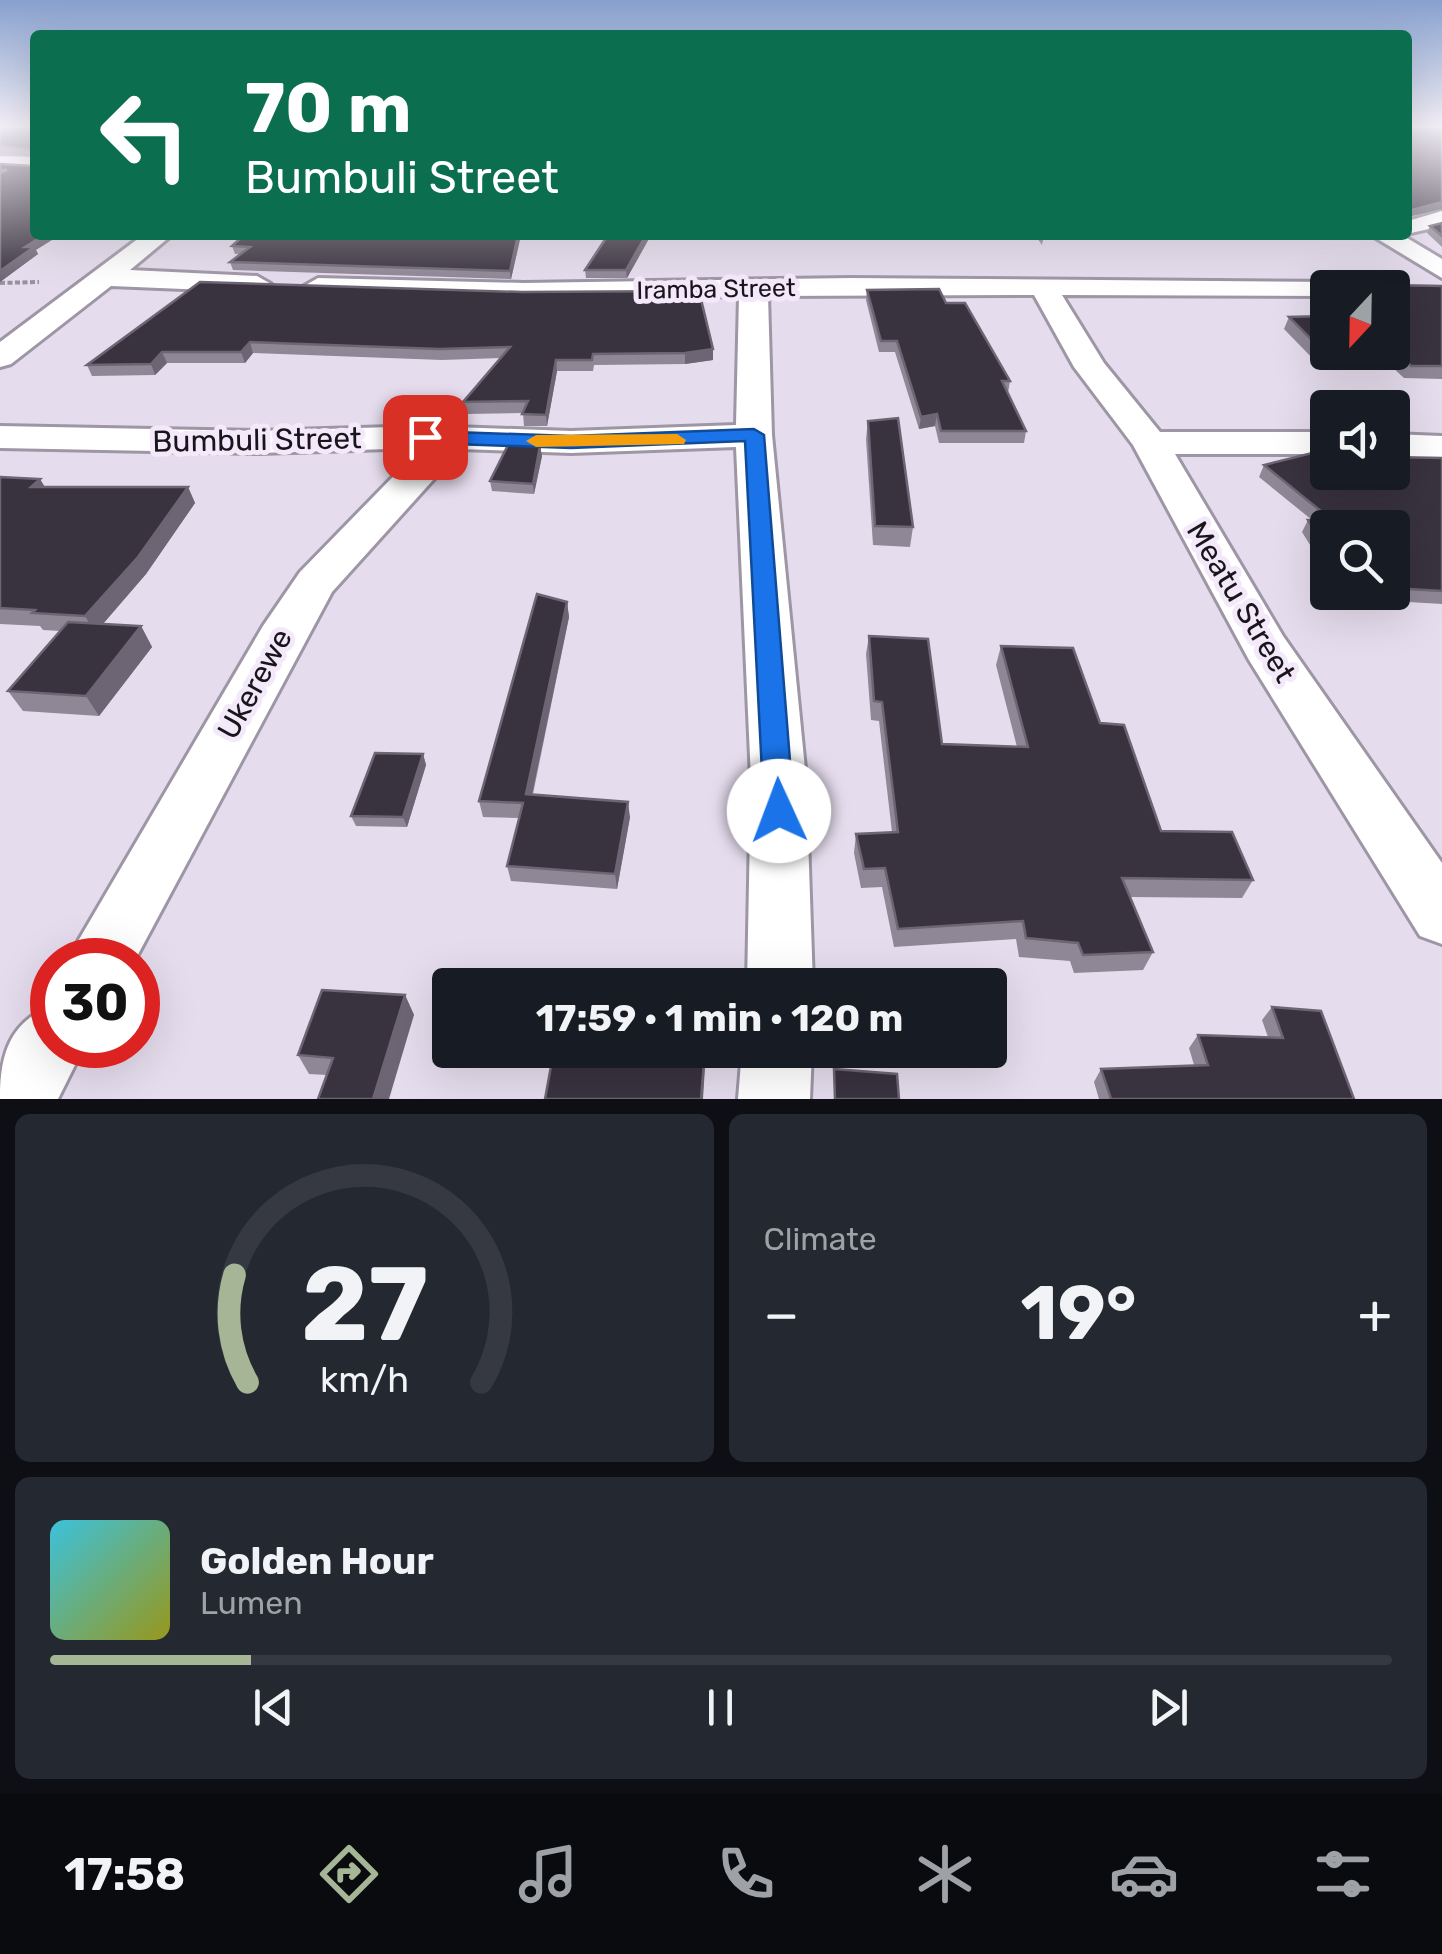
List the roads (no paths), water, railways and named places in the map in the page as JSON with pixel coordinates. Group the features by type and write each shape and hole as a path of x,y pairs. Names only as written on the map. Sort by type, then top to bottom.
{"street":[{"path":"1412,228 1442,218"},
{"path":"0,357 152,240"},
{"path":"1391,240 1442,270"},
{"name":"Iramba Street","path":"104,277 524,292 1310,288"},
{"name":"Meatu Street","path":"1044,288 1090,366 1150,443 1266,648 1442,915"},
{"path":"1410,288 1442,288"},
{"path":"753,290 754,435 784,918 781,968"},
{"name":"Bumbuli Street","path":"0,437 571,442 754,435"},
{"name":"Ukerewe","path":"112,938 280,638 316,582 450,438"},
{"path":"1150,443 1310,443"},
{"path":"1410,446 1442,447"},
{"path":"18,1099 36,1068"},
{"path":"774,1099 775,1068"}]}
